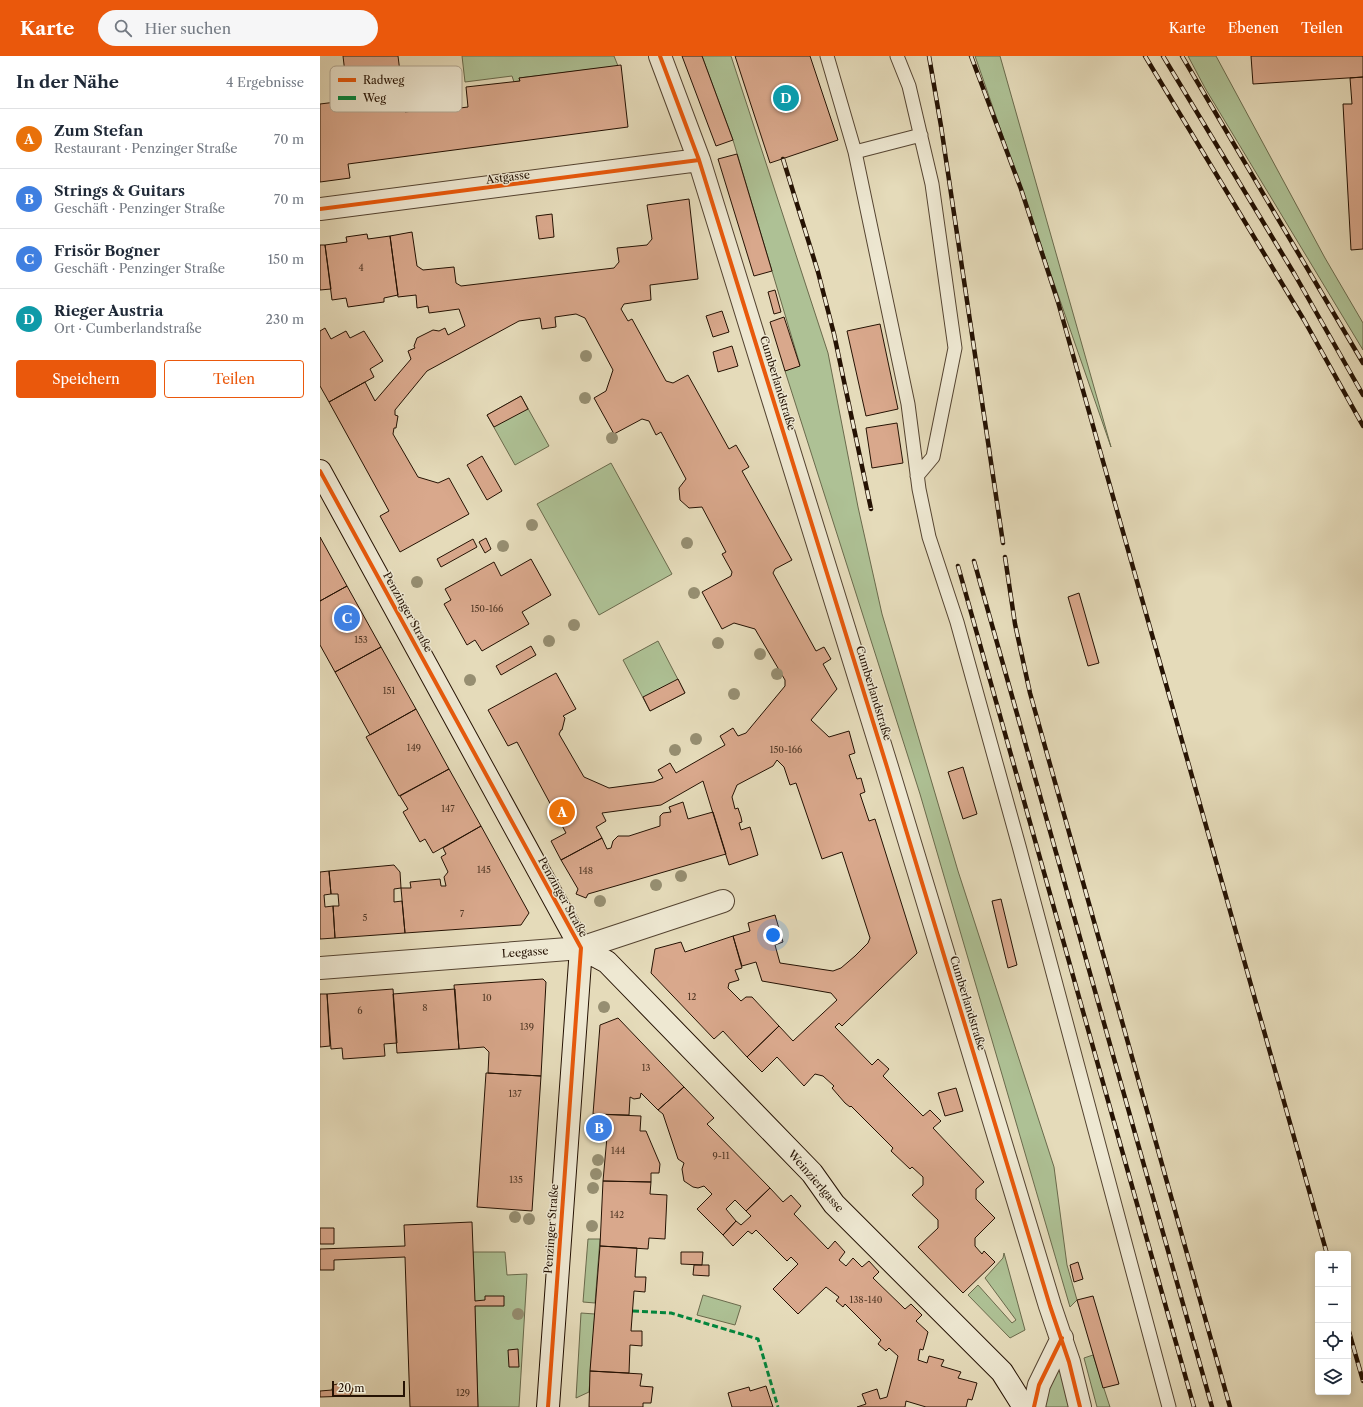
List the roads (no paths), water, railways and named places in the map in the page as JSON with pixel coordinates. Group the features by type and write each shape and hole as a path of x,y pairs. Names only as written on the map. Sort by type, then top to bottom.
{"street":[{"name":"Cumberlandstraße","path":"660,56 699,160 887,767 1050,1306 1062,1338 1080,1407"},
{"name":"Astgasse","path":"320,209 699,160"},
{"name":"Penzinger Straße","path":"320,471 581,948 548,1407"},
{"name":"Leegasse","path":"320,968 581,948 723,901"},
{"name":"Weinzierlgasse","path":"581,948 607,962 806,1168 834,1204 1002,1372 1024,1407"},
{"path":"1034,1407 1039,1385 1062,1338"}],"lane":[{"path":"827,56 856,152 908,404 917,476 929,537 957,622 1019,846 1169,1407"},
{"path":"897,56 909,86 932,184 955,348 933,457 917,476"},
{"path":"856,152 920,135"}],"railway":[{"path":"929,56 941,126 1003,543"},
{"path":"971,56 1021,189 1058,302 1326,1251"},
{"path":"1145,56 1304,320 1363,426"},
{"path":"1163,56 1295,275 1363,395"},
{"path":"1182,56 1363,363"},
{"path":"783,159 818,272 834,334 871,509"},
{"path":"1005,557 1015,624 1030,693 1230,1407"},
{"path":"974,561 1212,1407"},
{"path":"958,566 1194,1407"},
{"path":"1351,1339 1363,1381"}],"place":[{"name":"Rieger Austria","path":"786,98"},
{"name":"Frisör Bogner","path":"347,618"},
{"name":"Zum Stefan","path":"562,812"},
{"name":"Strings & Guitars","path":"599,1128"}]}
